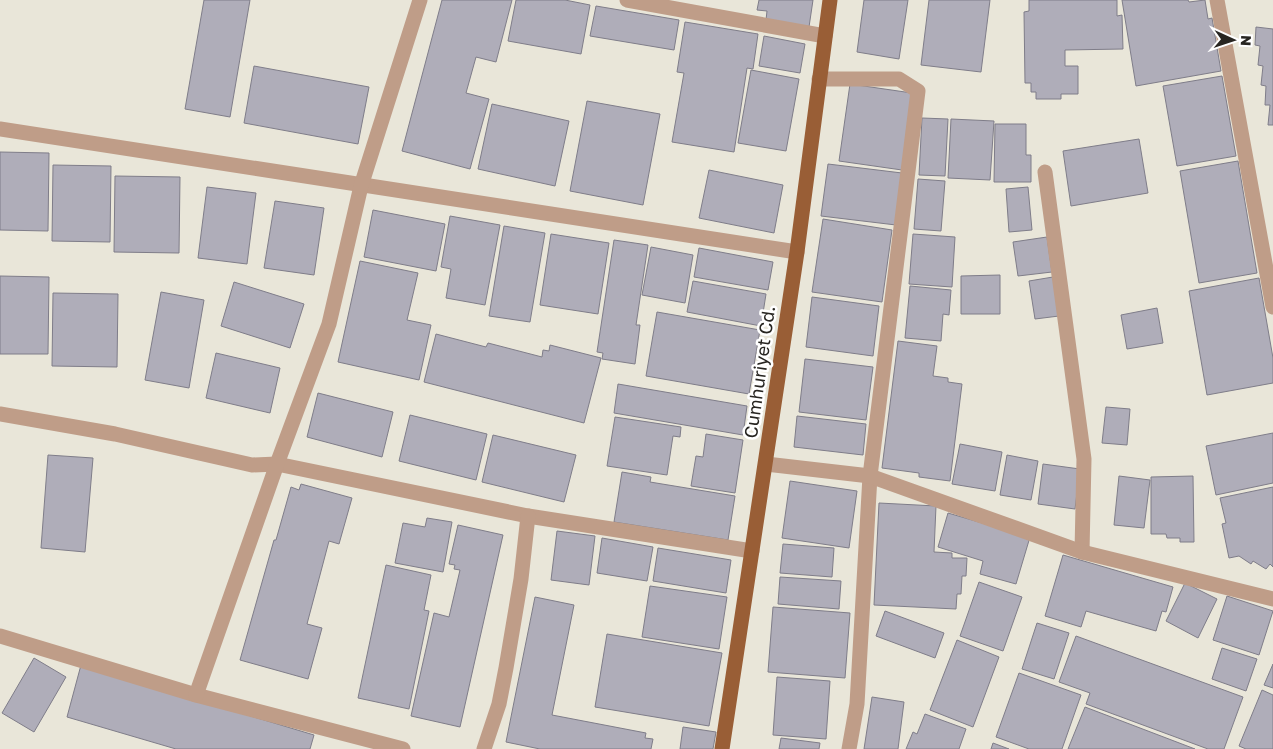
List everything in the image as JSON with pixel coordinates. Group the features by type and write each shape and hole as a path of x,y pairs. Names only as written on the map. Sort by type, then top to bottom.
{"main road":[{"name":"Cumhuriyet Cd.","path":"722,749 797,252 830,0"}],"street":[{"path":"196,695 277,464 329,324 361,186 420,0"},
{"path":"627,0 825,36"},
{"path":"1217,0 1273,307"},
{"path":"819,79 899,79 918,91 870,476 857,704 849,749"},
{"path":"0,130 797,252"},
{"path":"1045,172 1084,459 1082,552"},
{"path":"0,414 115,434 252,465 277,464 528,516 752,551"},
{"path":"766,464 870,476 1082,552 1273,598"},
{"path":"484,749 500,704 522,579 528,516"},
{"path":"0,636 196,695 403,749"}],"building":[{"path":"204,0 250,0 230,117 185,109"},
{"path":"442,0 512,0 496,62 476,57 466,93 489,99 470,169 402,151"},
{"path":"516,0 565,0 590,5 581,54 508,41"},
{"path":"759,0 813,0 809,27 766,20 767,11 757,10"},
{"path":"864,0 908,0 899,59 857,52"},
{"path":"929,0 990,0 981,72 921,65"},
{"path":"1029,0 1117,0 1117,16 1122,15 1123,49 1065,50 1065,66 1078,66 1078,94 1061,94 1061,99 1036,99 1036,92 1031,92 1031,83 1025,83 1024,12 1029,11"},
{"path":"1122,0 1188,0 1189,2 1205,0 1208,19 1212,18 1221,71 1136,86"},
{"path":"596,6 679,20 674,50 590,36"},
{"path":"685,22 758,34 753,69 747,68 734,152 672,142 684,73 677,72"},
{"path":"1256,27 1273,29 1273,125 1268,125 1270,105 1265,105 1266,86 1261,85 1263,66 1258,65 1260,46 1255,45"},
{"path":"764,36 805,44 800,73 759,66"},
{"path":"254,66 369,87 358,144 244,123"},
{"path":"751,70 799,79 786,151 738,143"},
{"path":"1222,76 1236,156 1177,166 1163,86"},
{"path":"850,84 912,93 902,170 839,161"},
{"path":"587,101 660,114 643,205 570,191"},
{"path":"492,104 569,121 555,186 478,169"},
{"path":"922,118 948,119 945,176 919,175"},
{"path":"951,119 994,121 990,180 948,178"},
{"path":"995,124 1026,124 1026,155 1031,155 1031,182 994,182"},
{"path":"1139,139 1148,193 1071,206 1063,151"},
{"path":"0,152 49,153 48,231 0,230"},
{"path":"1238,161 1257,273 1199,283 1180,171"},
{"path":"828,164 902,173 896,225 821,216"},
{"path":"53,165 111,166 110,242 52,241"},
{"path":"709,170 783,185 774,233 699,218"},
{"path":"115,176 180,177 179,253 114,252"},
{"path":"918,179 945,181 941,231 914,229"},
{"path":"207,187 256,193 247,264 198,258"},
{"path":"1028,187 1032,230 1009,232 1006,189"},
{"path":"275,201 324,208 314,275 264,268"},
{"path":"373,210 445,224 436,271 364,257"},
{"path":"450,216 500,225 485,305 446,298 451,269 441,267"},
{"path":"823,219 892,230 882,302 812,292"},
{"path":"504,226 545,233 530,322 489,316"},
{"path":"551,234 609,243 598,314 540,305"},
{"path":"913,234 955,237 952,287 909,284"},
{"path":"1047,237 1052,272 1018,276 1013,242"},
{"path":"614,240 648,245 636,325 640,325 635,364 602,359 603,353 597,352"},
{"path":"651,247 693,255 685,303 642,295"},
{"path":"699,248 773,262 768,290 694,277"},
{"path":"360,261 418,273 407,320 431,325 419,380 338,362"},
{"path":"1000,275 1000,314 961,314 961,276"},
{"path":"0,276 49,277 48,354 0,354"},
{"path":"1053,277 1059,316 1035,319 1029,281"},
{"path":"1259,278 1273,358 1273,383 1207,395 1189,291"},
{"path":"693,281 766,294 761,326 687,312"},
{"path":"234,282 304,304 290,348 221,326"},
{"path":"910,286 951,290 949,315 943,314 941,341 905,338"},
{"path":"161,292 204,300 189,388 145,380"},
{"path":"53,293 118,294 117,367 52,366"},
{"path":"812,297 879,306 873,356 806,347"},
{"path":"1157,308 1163,343 1127,349 1121,315"},
{"path":"657,312 760,330 749,394 646,376"},
{"path":"436,334 486,347 488,343 542,357 543,350 549,351 550,345 601,358 584,423 424,382"},
{"path":"898,341 937,346 933,376 948,378 948,382 962,384 950,481 919,477 919,473 882,468"},
{"path":"216,353 280,368 270,413 206,398"},
{"path":"805,359 873,367 866,420 799,412"},
{"path":"618,384 747,406 743,435 614,413"},
{"path":"318,393 393,412 382,457 307,437"},
{"path":"1106,407 1130,409 1127,445 1102,443"},
{"path":"410,415 487,434 476,480 399,461"},
{"path":"797,416 866,424 863,455 794,447"},
{"path":"615,417 681,427 680,437 673,436 667,475 607,466"},
{"path":"1273,433 1273,483 1216,495 1206,446"},
{"path":"706,434 743,440 735,493 691,486 696,456 703,457"},
{"path":"493,435 576,455 564,502 482,482"},
{"path":"960,444 1002,452 995,491 952,484"},
{"path":"48,455 93,458 85,552 41,548"},
{"path":"1007,455 1038,461 1031,500 1000,495"},
{"path":"1043,464 1080,469 1075,509 1038,504"},
{"path":"622,472 651,477 650,482 735,496 728,540 614,522"},
{"path":"1119,476 1150,480 1144,528 1114,525"},
{"path":"1193,476 1194,542 1180,542 1180,538 1167,538 1166,534 1151,534 1151,477"},
{"path":"790,481 857,491 849,548 782,538"},
{"path":"301,484 352,498 339,544 329,541 307,624 322,628 308,679 240,660 291,487 299,490"},
{"path":"1273,487 1273,567 1270,564 1266,569 1253,561 1251,564 1239,556 1229,558 1222,524 1226,523 1220,498"},
{"path":"879,503 936,506 934,552 952,553 952,558 967,558 966,576 962,576 961,594 957,594 956,609 874,605"},
{"path":"948,513 1030,537 1016,584 980,574 983,561 938,547"},
{"path":"427,518 452,522 443,572 395,563 403,523 425,527"},
{"path":"458,525 503,535 460,727 411,716 434,613 449,617 460,570 454,569 455,565 449,564"},
{"path":"557,531 595,536 589,585 551,580"},
{"path":"602,538 653,547 647,581 597,573"},
{"path":"783,544 834,548 832,577 780,573"},
{"path":"658,548 731,560 726,593 653,581"},
{"path":"1063,555 1173,587 1166,612 1162,611 1156,631 1086,611 1081,627 1045,616"},
{"path":"386,565 431,575 424,610 429,611 409,709 358,698"},
{"path":"780,577 841,581 839,609 778,604"},
{"path":"979,582 1022,597 1003,651 960,636"},
{"path":"1185,583 1217,599 1198,638 1166,621"},
{"path":"650,586 727,597 719,649 642,637"},
{"path":"1227,596 1273,611 1259,655 1213,640"},
{"path":"535,597 574,605 552,715 646,733 645,738 653,739 651,749 540,749 506,742"},
{"path":"773,607 850,613 845,678 768,672"},
{"path":"885,611 944,633 935,658 876,636"},
{"path":"1037,623 1069,633 1054,679 1022,669"},
{"path":"607,634 722,653 709,726 595,707"},
{"path":"1076,636 1243,697 1224,749 1208,749 1086,704 1090,693 1059,682"},
{"path":"957,640 999,657 973,727 930,710"},
{"path":"1222,648 1257,659 1246,691 1212,679"},
{"path":"34,658 66,677 34,732 2,713"},
{"path":"1273,664 1273,688 1264,685"},
{"path":"81,665 314,735 310,749 176,749 67,717"},
{"path":"1019,673 1081,695 1062,749 1029,749 996,737"},
{"path":"777,677 830,681 826,739 773,735"},
{"path":"1262,690 1273,695 1273,749 1246,749 1239,746"},
{"path":"872,697 904,702 898,749 864,749"},
{"path":"1085,707 1195,749 1068,749"},
{"path":"925,714 966,729 959,749 906,749 913,732 917,734"},
{"path":"683,727 716,732 713,749 680,749"},
{"path":"781,738 820,743 819,749 779,749"},
{"path":"993,743 1009,749 991,749"}]}
